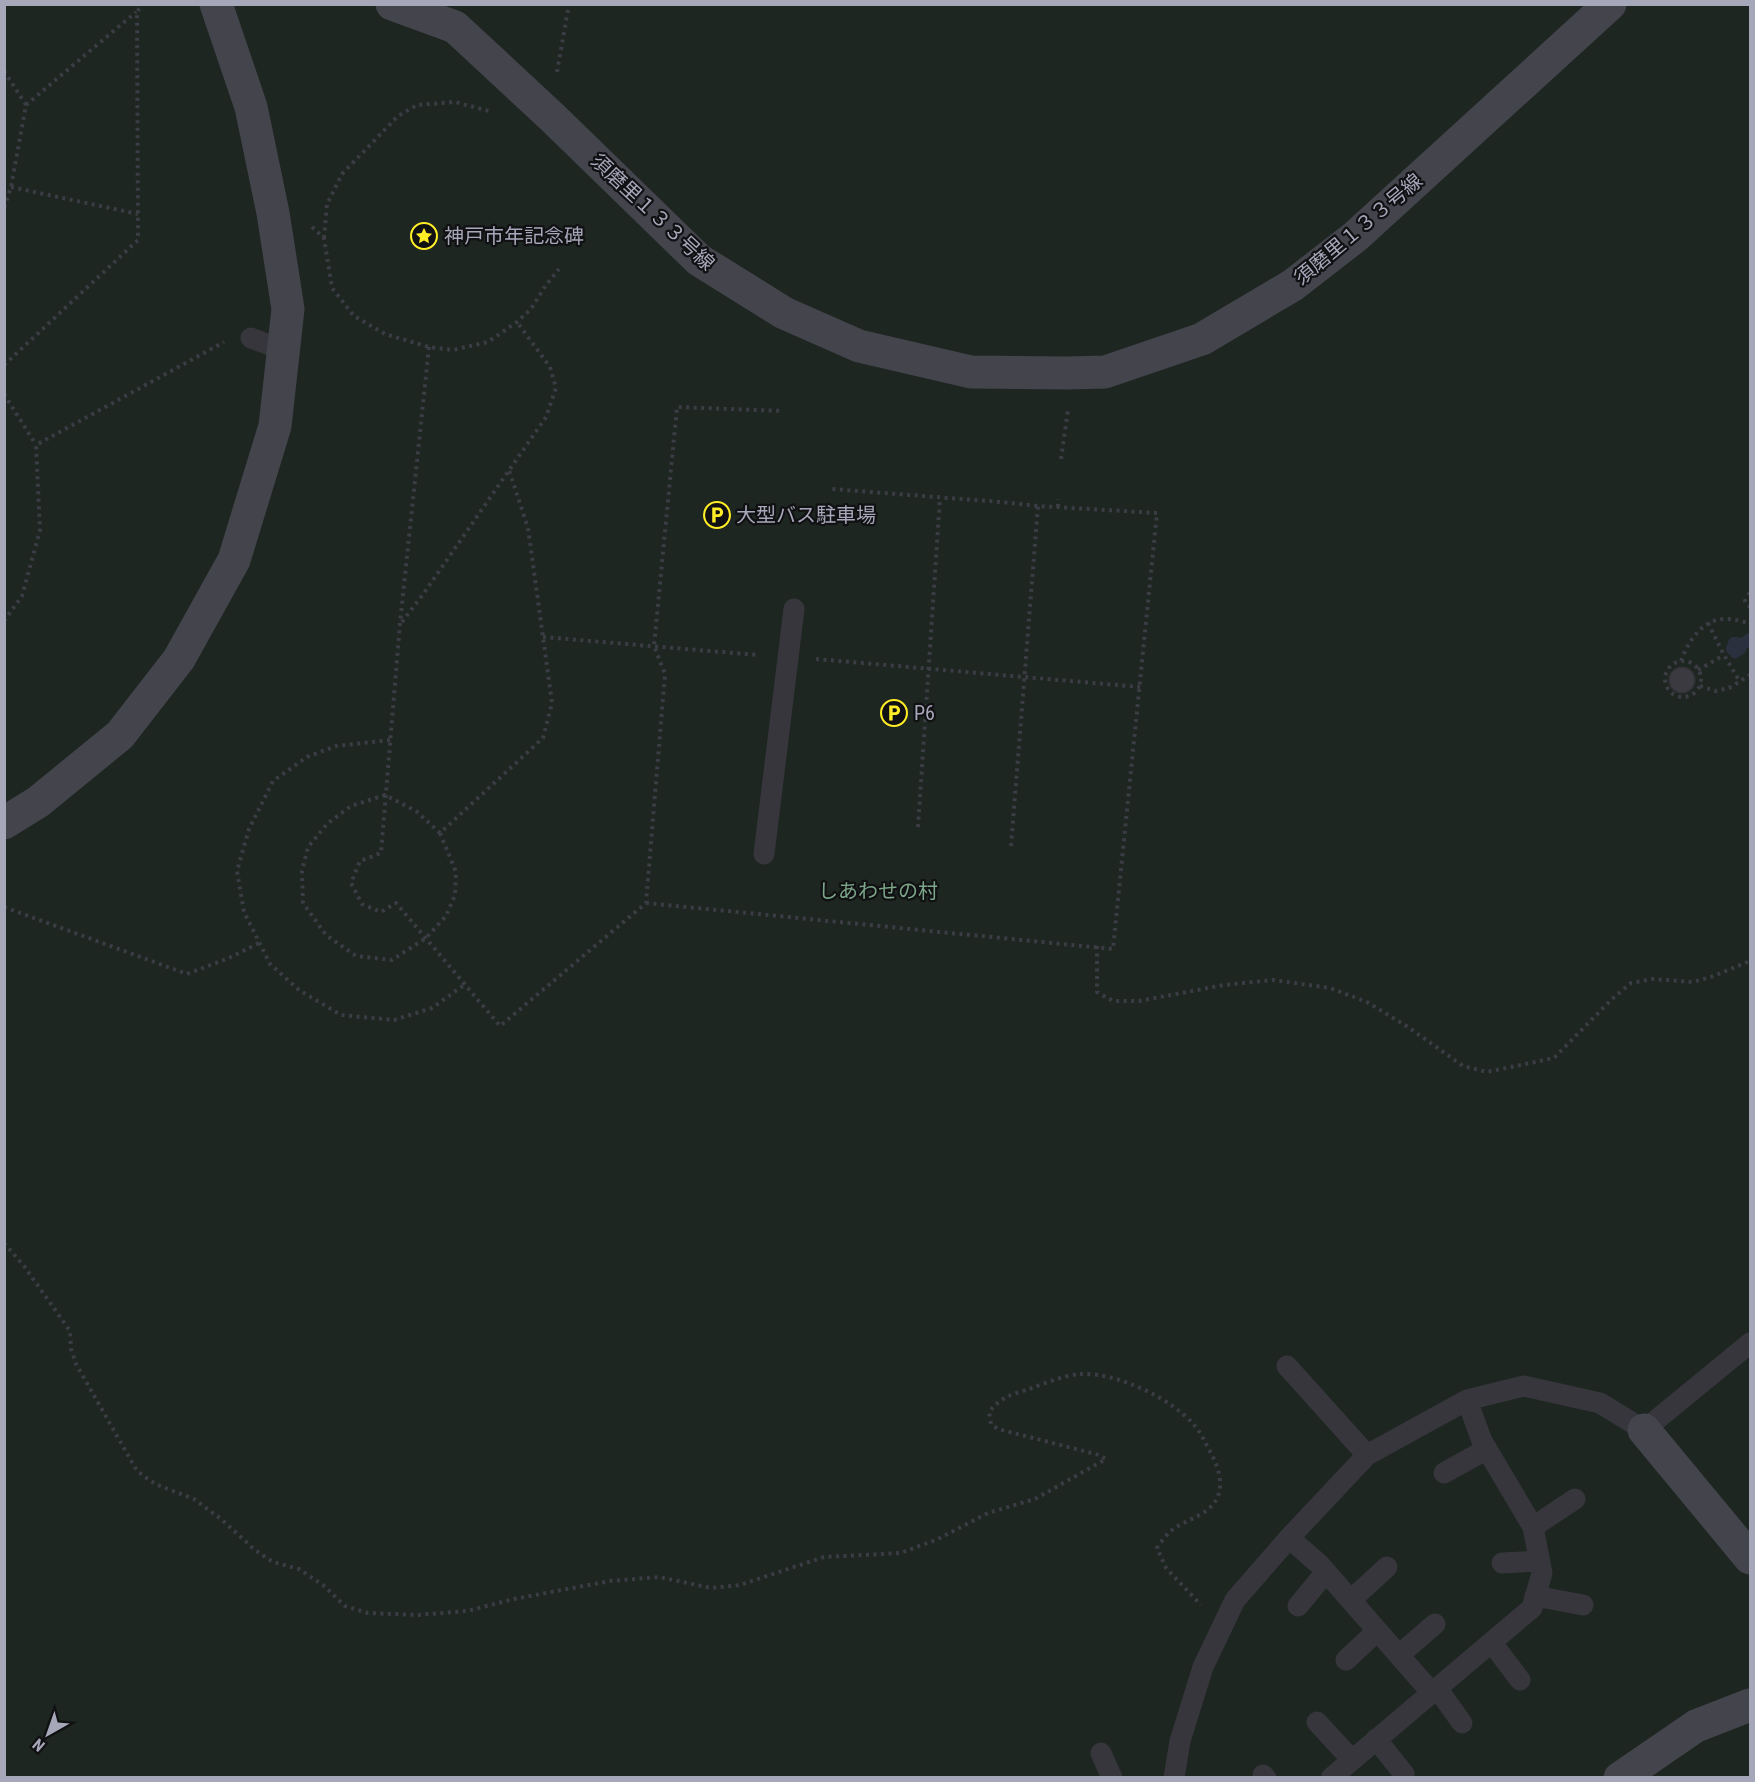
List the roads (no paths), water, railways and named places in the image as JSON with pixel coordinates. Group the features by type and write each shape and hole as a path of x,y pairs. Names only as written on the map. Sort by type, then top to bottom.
{"street":[{"name":"須磨里１３３号線","path":"392,4 455,27 553,118 699,260 784,314 859,346 971,372 1068,373 1105,372 1202,339 1293,285 1356,236 1610,4"},
{"path":"4,823 38,802 120,735 179,659 234,560 275,426 288,309 273,213 251,107 223,6"},
{"path":"1644,1430 1750,1558"},
{"path":"1620,1778 1696,1726 1750,1705"}],"lane":[{"path":"251,338 283,350"},
{"path":"764,854 794,609"},
{"path":"1174,1778 1180,1741 1203,1667 1235,1600 1289,1538 1368,1455 1467,1400 1524,1386 1600,1403 1644,1430 1750,1343"},
{"path":"1287,1366 1368,1455"},
{"path":"1331,1778 1532,1608 1542,1573 1533,1527 1482,1441 1467,1400"},
{"path":"1444,1473 1487,1449"},
{"path":"1533,1527 1575,1499"},
{"path":"1289,1538 1319,1564 1462,1723"},
{"path":"1502,1563 1539,1561"},
{"path":"1351,1600 1388,1567"},
{"path":"1298,1606 1326,1572"},
{"path":"1535,1596 1583,1605"},
{"path":"1399,1655 1435,1624"},
{"path":"1346,1660 1377,1631"},
{"path":"1492,1643 1520,1680"},
{"path":"1317,1722 1352,1760"},
{"path":"1377,1739 1404,1774"},
{"path":"1101,1753 1112,1778"}],"waterway":[{"path":"1740,649 1735,652 1732,649 1734,643 1743,644 1750,639"}],"place":[{"name":"神戸市年記念碑","path":"424,236"},
{"name":"大型バス駐車場","path":"717,515"},
{"name":"P6","path":"894,713"}],"park label":[{"name":"しあわせの村","path":"878,891"}]}
